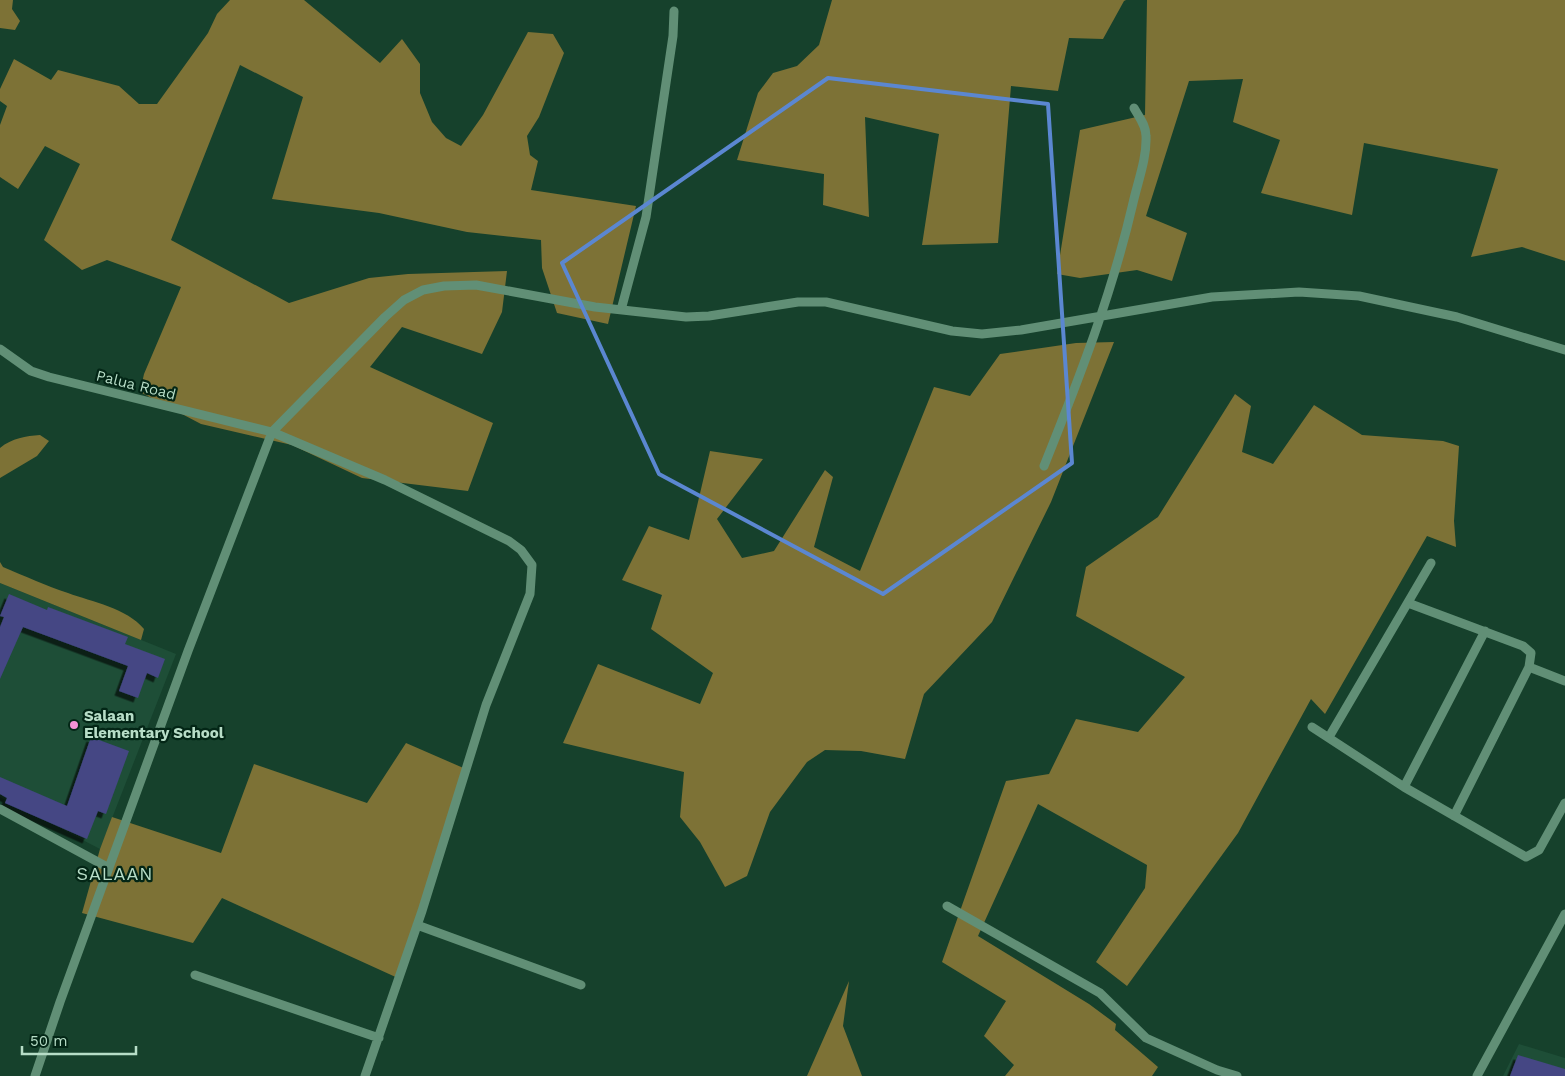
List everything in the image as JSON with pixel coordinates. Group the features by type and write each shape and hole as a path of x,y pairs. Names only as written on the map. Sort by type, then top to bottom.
{"street":[{"path":"621,310 646,217 673,36 674,11"},
{"path":"1044,466 1102,315 1127,229 1145,153 1145,128 1134,108"},
{"path":"35,1076 238,515 272,432 385,317 404,300 423,290 444,286 476,285 621,310 693,317 798,302 826,302 952,331 982,334 1021,330 1212,298 1300,292 1359,296 1457,317 1565,350"},
{"name":"Palua Road","path":"0,349 31,371 49,377 272,432 393,484 501,537 521,550 532,565 530,594 486,705 417,925 365,1076"},
{"path":"1329,737 1431,563"},
{"path":"1408,603 1485,630 1528,649 1532,658 1454,816"},
{"path":"1404,787 1485,630"},
{"path":"1529,666 1565,681"},
{"path":"1312,727 1404,787 1526,857 1539,850 1565,803"},
{"path":"0,809 109,868"},
{"path":"947,906 1100,993 1146,1038 1217,1070 1237,1076"},
{"path":"1477,1076 1565,914"},
{"path":"417,925 581,985"},
{"path":"195,975 379,1038"}],"highlighted area":[{"path":"828,78 1048,104 1072,463 883,594 659,474 562,263"}],"shaded area":[{"path":"0,0 13,0 12,9 20,21 15,30 0,28"},
{"path":"230,0 304,0 380,63 402,39 420,64 420,93 432,122 446,138 461,146 483,115 528,32 553,34 564,53 539,117 527,136 530,155 538,161 531,190 636,206 608,324 557,313 542,268 541,240 467,232 379,213 272,199 303,97 240,65 171,240 289,303 369,278 408,274 507,271 502,312 482,354 402,327 370,367 493,423 468,491 362,478 292,445 201,424 140,392 144,374 181,287 107,260 82,270 44,240 80,164 45,146 18,189 0,177 0,125 7,106 0,101 0,89 14,59 51,80 58,70 119,86 139,104 157,104 208,33 217,14"},
{"path":"832,0 1126,0 1103,39 1069,38 1058,91 1011,86 998,243 922,245 939,134 865,117 869,217 823,205 824,174 737,160 758,93 773,73 797,66 819,45"},
{"path":"1147,0 1565,0 1565,261 1522,247 1471,257 1498,169 1364,143 1352,215 1261,193 1280,140 1233,122 1243,79 1189,81 1146,216 1187,233 1172,281 1137,270 1080,278 1057,274 1080,130 1145,115"},
{"path":"1114,342 1051,502 992,622 924,694 905,759 861,751 825,750 807,762 770,812 747,876 725,887 700,842 680,817 684,772 563,743 598,664 700,704 713,673 651,629 662,595 622,580 649,526 689,540 710,451 763,459 717,519 742,558 774,551 825,470 833,477 814,547 860,571 934,387 970,396 1000,354 1076,343"},
{"path":"1235,394 1251,406 1242,452 1273,464 1314,405 1362,435 1443,441 1459,446 1454,521 1456,547 1427,536 1325,714 1311,699 1238,833 1127,986 1096,962 1145,888 1147,865 1038,804 978,936 1089,1004 1116,1024 1115,1030 1158,1067 1152,1076 1005,1076 1014,1065 984,1036 1006,1001 942,962 1006,781 1049,774 1076,719 1138,732 1185,677 1076,616 1086,567 1158,517"},
{"path":"40,435 49,441 37,456 0,478 0,448 19,438"},
{"path":"0,562 3,567 36,581 119,611 137,622 144,629 141,640 0,583"},
{"name":"Salaan Elementary School","path":"0,583 176,654 100,849 0,797"},
{"path":"406,743 468,770 400,979 222,898 193,943 82,913 100,849 112,817 221,853 254,764 367,803"},
{"path":"849,981 843,1026 862,1076 807,1076"},
{"path":"1519,1044 1565,1058 1565,1076 1503,1076"}],"building":[{"path":"9,594 47,610 48,607 128,637 125,644 165,659 158,678 147,673 138,698 119,691 128,666 23,627 0,679 0,627 4,617 0,616"},
{"path":"91,737 129,751 106,814 98,811 87,839 5,803 7,798 0,794 0,777 67,806"},
{"path":"1518,1055 1565,1069 1565,1076 1510,1076"}],"place":[{"name":"Salaan Elementary School","path":"74,725"}],"district":[{"name":"SALAAN","path":"115,873"}]}
